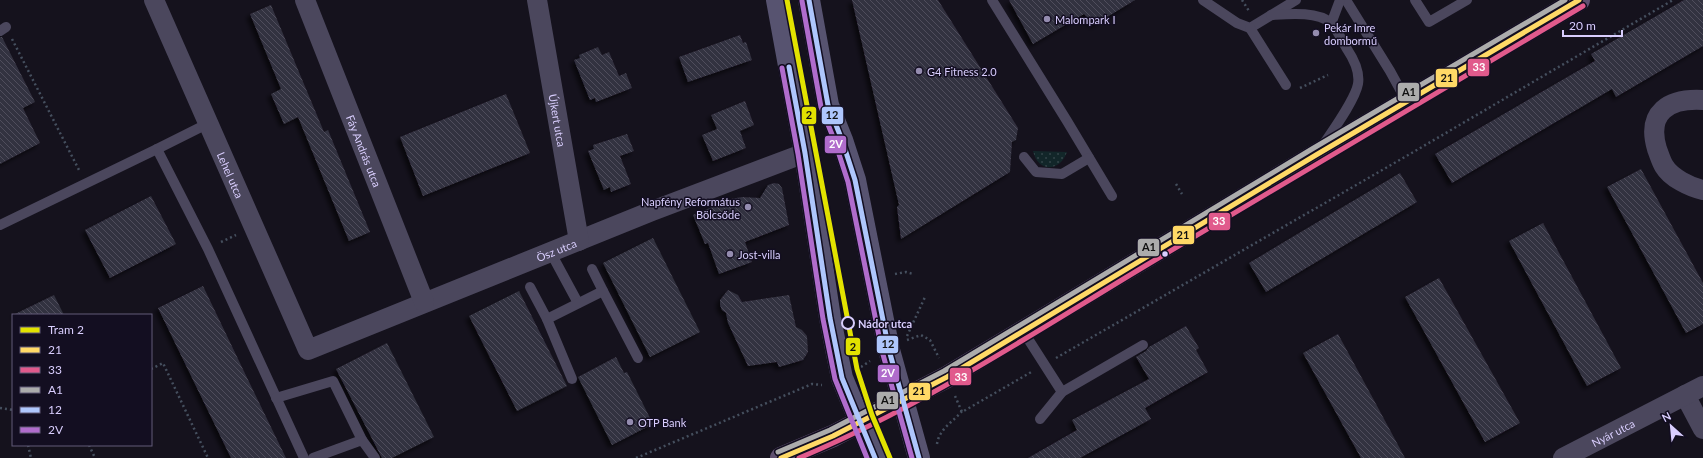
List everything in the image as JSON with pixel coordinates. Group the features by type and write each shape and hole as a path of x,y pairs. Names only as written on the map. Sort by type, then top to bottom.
{"main road":[{"path":"780,458 833,436 947,376 1316,155 1579,0"}],"street":[{"name":"Lehel utca","path":"154,0 308,350"},
{"name":"Fáy András utca","path":"305,0 424,302"},
{"name":"Újkert utca","path":"537,0 580,241"},
{"path":"777,0 805,153 830,318 842,378 875,458"},
{"path":"809,0 828,105 842,140 855,180 889,350 902,400 928,453"},
{"path":"1703,100 1682,100 1671,104 1661,112 1654,126 1654,138 1664,167 1674,177 1703,190"},
{"name":"Ösz utca","path":"308,350 424,302 551,253 652,210 805,153"},
{"name":"Nyár utca","path":"1563,458 1703,386"},
{"path":"1685,395 1703,429"}],"lane":[{"path":"992,0 1112,196"},
{"path":"1203,0 1237,23 1250,28 1286,85"},
{"path":"1250,28 1296,0"},
{"path":"1331,24 1340,0"},
{"path":"1346,0 1390,71 1407,102"},
{"path":"1416,0 1429,22 1447,6 1467,0"},
{"path":"1271,15 1300,13 1323,19 1331,24 1354,59 1358,76 1358,84 1341,118 1316,155"},
{"path":"0,225 209,123"},
{"path":"157,149 208,249 304,458"},
{"path":"1024,157 1036,172 1062,174 1089,158"},
{"path":"551,253 578,303"},
{"path":"592,269 638,358"},
{"path":"530,287 548,319 572,379"},
{"path":"548,319 603,291"},
{"path":"1023,331 1062,392"},
{"path":"1040,419 1062,392 1143,345"},
{"path":"276,398 333,382 362,440 376,458"},
{"path":"313,458 362,440"}],"path":[{"path":"1242,0 1251,15"},
{"path":"928,453 938,437 962,411 1410,154 1673,0"},
{"path":"3,29 86,183"},
{"path":"1286,85 1297,89 1328,75"},
{"path":"1176,184 1182,194"},
{"path":"208,249 254,227"},
{"path":"892,274 906,272 913,274"},
{"path":"925,297 906,340 921,335 930,340 962,411"},
{"path":"857,369 875,358"},
{"path":"152,368 163,363 208,458"},
{"path":"636,458 812,384"},
{"path":"0,408 12,410"},
{"path":"28,446 31,458"},
{"path":"89,446 95,458"}],"green space":[{"path":"1033,151 1067,152 1064,159 1054,166 1049,167 1039,163"}],"building":[{"path":"852,0 938,0 1018,128 1016,140 1012,142 1010,172 901,239 897,207 899,205"},
{"name":"Malompark I","path":"1009,0 1135,0 1094,25 1084,14 1033,44"},
{"path":"1684,0 1703,0 1703,46 1616,97 1612,89 1452,183 1435,154 1595,61 1591,54"},
{"path":"271,5 324,132 328,130 370,232 349,241 298,117 284,124 271,94 281,89 250,14"},
{"path":"740,35 743,43 746,42 752,60 688,82 679,57"},
{"path":"0,37 2,37 35,102 23,108 40,143 0,164"},
{"path":"598,47 602,55 609,52 619,76 626,73 632,88 596,102 595,98 590,100 574,60 580,58 579,55"},
{"path":"506,94 530,153 423,196 400,137"},
{"path":"745,101 754,125 740,131 746,148 713,161 702,135 717,129 711,115"},
{"path":"627,134 634,151 620,156 631,184 611,192 610,187 604,190 588,151 594,149 593,145"},
{"path":"1641,169 1703,283 1703,324 1686,333 1607,187"},
{"path":"1400,173 1417,202 1266,292 1249,263"},
{"name":"Napfény Református Bölcsőde","path":"774,183 779,184 782,188 789,225 745,242 752,262 719,274 708,243 705,244 693,215 731,199 742,197 760,198 768,185"},
{"path":"151,196 176,244 110,278 85,230"},
{"path":"1543,223 1621,368 1587,386 1509,241"},
{"path":"653,238 700,332 650,357 603,263"},
{"path":"1439,278 1520,423 1485,442 1405,297"},
{"path":"203,286 286,458 231,458 158,308"},
{"path":"728,290 738,295 742,302 789,295 796,327 802,330 807,336 808,352 803,360 779,367 777,362 748,366 728,323 726,313 722,310 720,305 720,300"},
{"path":"519,291 567,386 517,411 469,316"},
{"path":"54,295 64,314 15,314"},
{"path":"1186,326 1199,348 1196,350 1208,372 1145,408 1151,419 1080,458 1028,458 1077,430 1072,420 1149,379 1136,357 1146,351 1149,347"},
{"path":"1338,334 1405,458 1361,458 1303,353"},
{"path":"387,343 434,437 392,458 382,458 336,369"},
{"path":"616,357 624,373 627,372 653,424 612,445 578,377"}],"tram line":[{"name":"2","path":"787,0 857,369 872,415 890,458"}],"transit line":[{"name":"12","path":"809,0 828,105 842,140 855,180 889,350 919,458"},
{"name":"A1","path":"778,452 830,430 944,371 1312,149 1565,0"},
{"name":"21","path":"781,458 833,436 947,377 1316,155 1579,0"},
{"name":"2V","path":"802,1 821,107 835,142 848,182 882,351 912,458"},
{"name":"33","path":"799,458 844,438 932,393 1583,6"},
{"name":"12","path":"789,67 805,153 830,318 842,378 875,458"},
{"name":"2V","path":"782,68 798,154 823,319 835,379 867,458"}],"place":[{"name":"Malompark I","path":"1047,19"},
{"name":"Pekár Imre dombormű","path":"1316,33"},
{"name":"G4 Fitness 2.0","path":"919,71"},
{"name":"Napfény Református Bölcsőde","path":"748,207"},
{"name":"Jost-villa","path":"730,254"},
{"name":"Nádor utca","path":"848,323"},
{"name":"OTP Bank","path":"630,422"}]}
